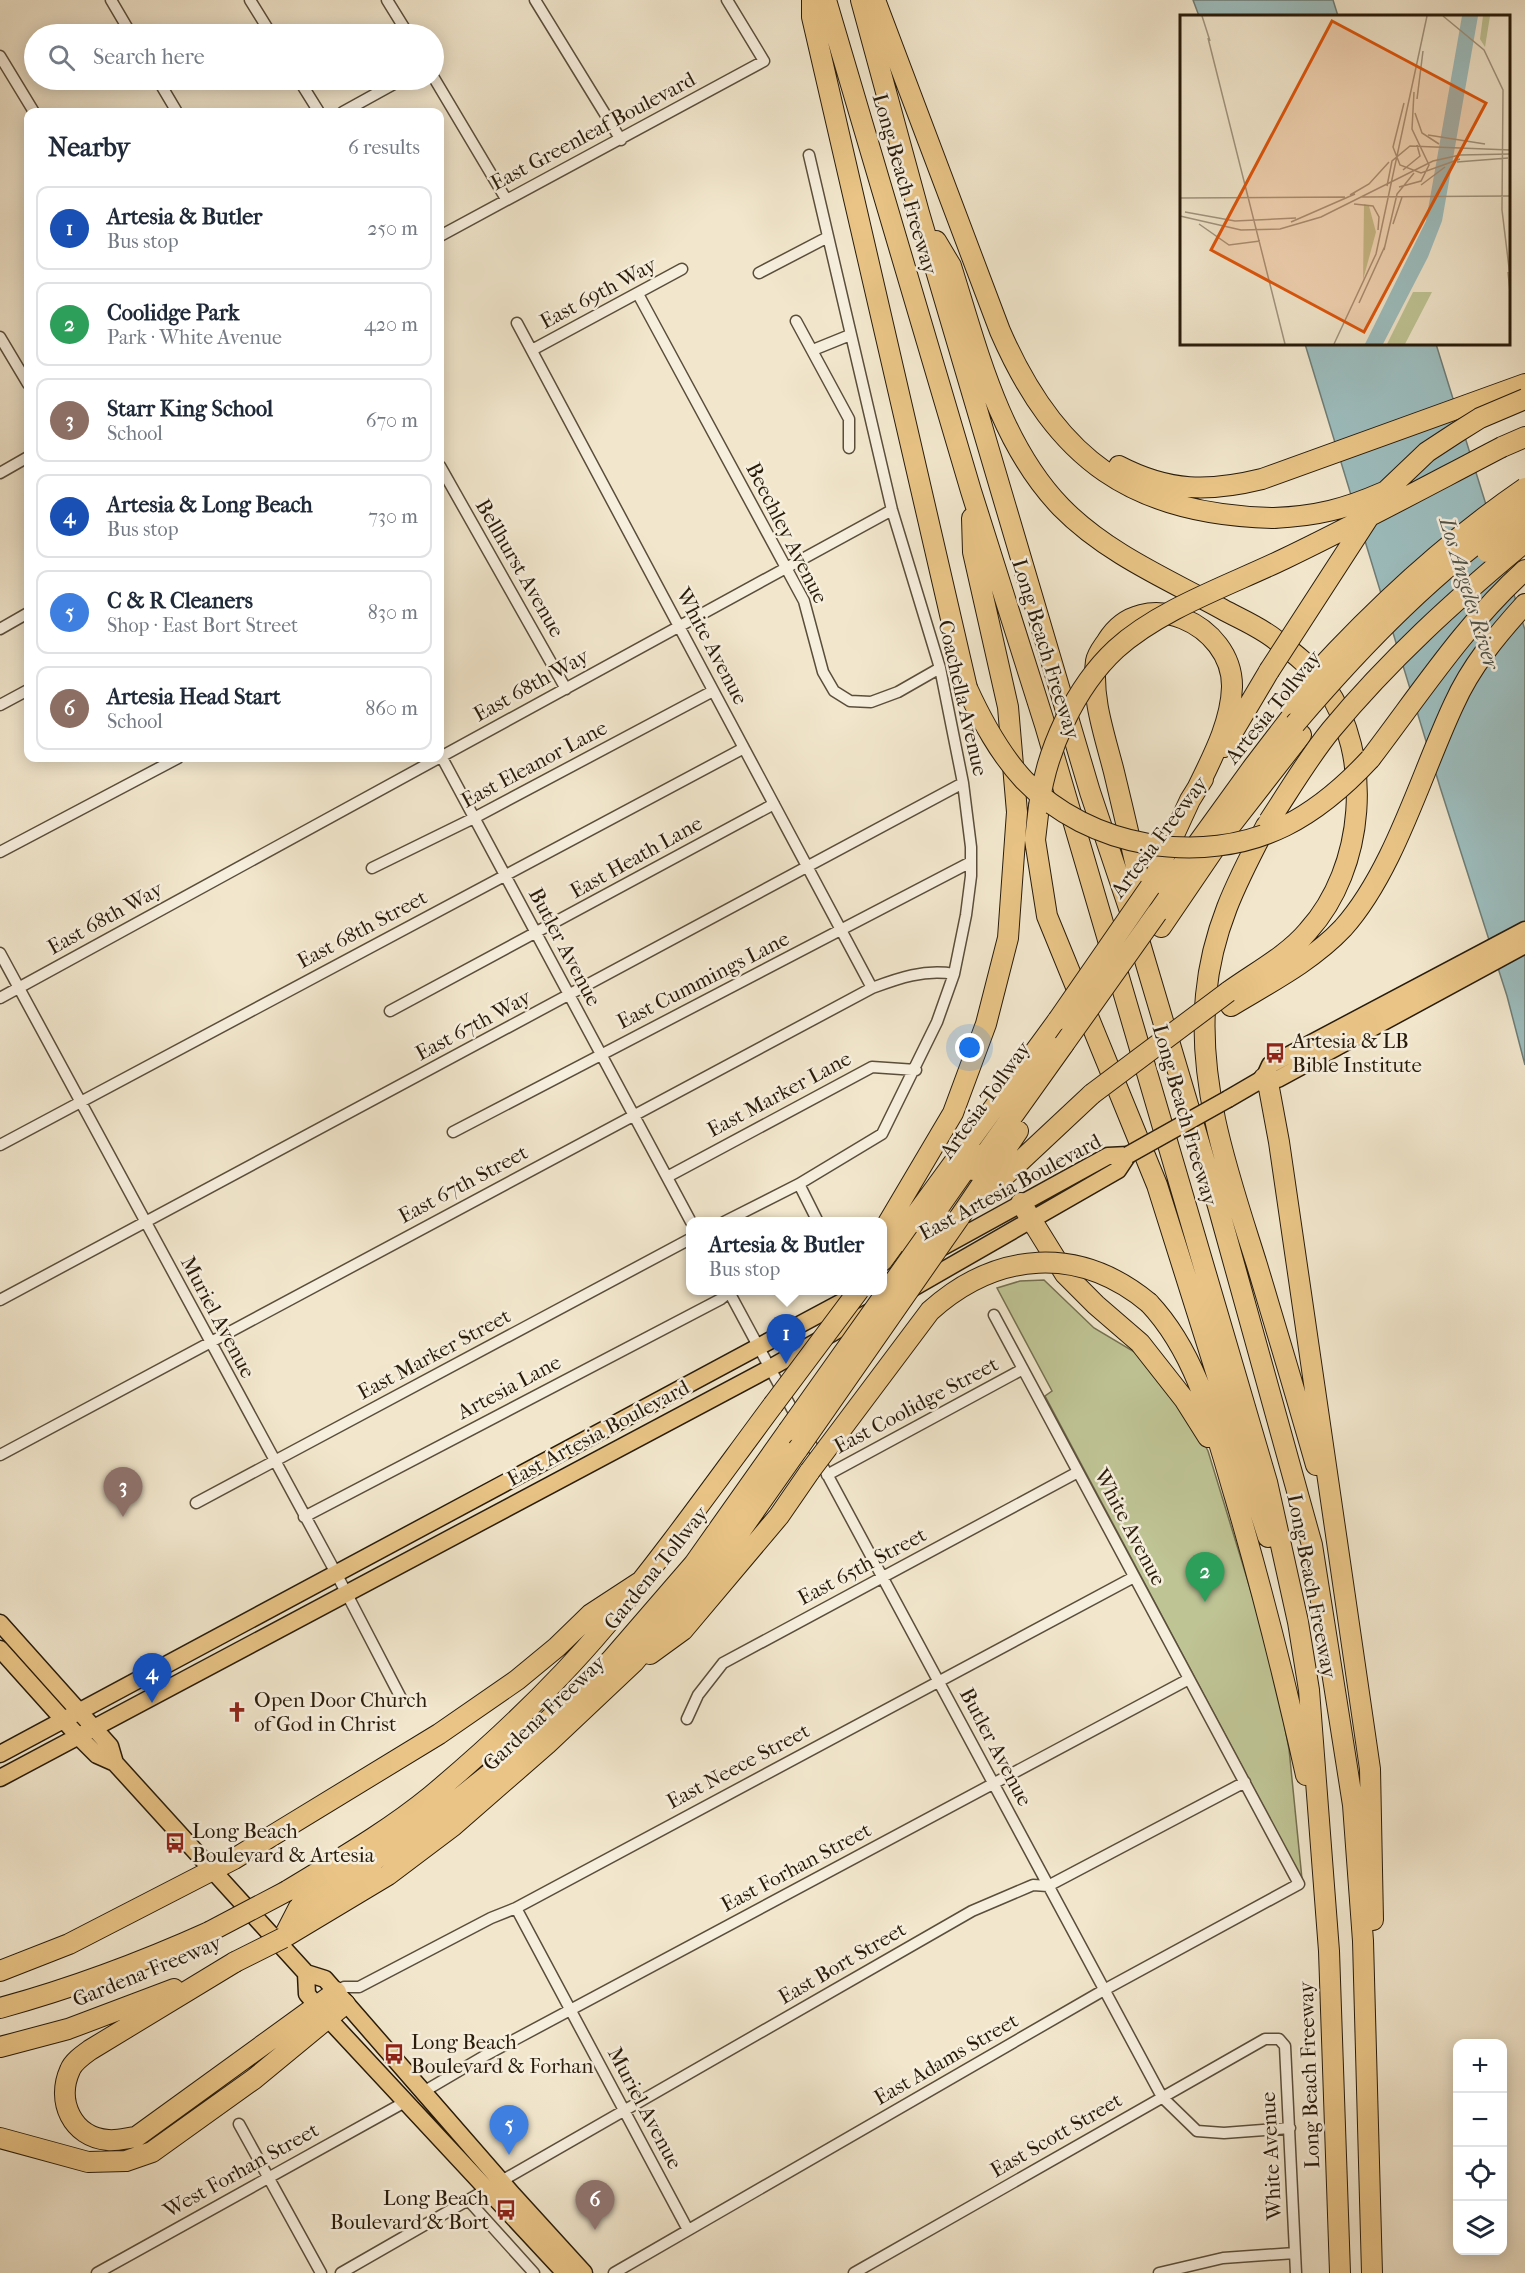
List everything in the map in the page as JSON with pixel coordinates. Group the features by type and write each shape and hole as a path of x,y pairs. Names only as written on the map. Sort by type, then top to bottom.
{"highway":[{"path":"812,0 814,28 967,688 983,724 1004,755 1025,781 1051,803 1079,820 1112,835 1148,844 1187,848 1254,839 1312,811 1345,786 1370,759 1496,597 1525,570"},
{"name":"Long Beach Freeway","path":"826,0 971,491 1045,725 1267,1482 1298,1622 1309,1690 1326,1915 1340,2273"},
{"name":"Long Beach Freeway","path":"861,0 920,213 1090,792 1133,920 1218,1206 1312,1545 1353,1805 1363,1941 1372,2273"},
{"path":"875,0 1012,359 1052,424 1089,461 1122,483 1158,499 1199,513 1229,517 1314,516 1347,508 1525,437"},
{"path":"920,213 951,266 1012,439 1037,478 1061,507 1098,539 1133,562 1274,638 1304,661 1325,686 1340,716 1351,750 1358,793 1357,816 1342,876 1309,931 1230,999 1092,1094 959,1218"},
{"path":"1064,436 1137,476 1191,489 1227,488 1262,479 1525,384"},
{"path":"1197,789 1238,727 1269,671 1384,492 1427,453 1456,432 1480,418 1525,399"},
{"path":"1298,1622 1253,1494 1157,1185 1047,916 1035,840 1042,782 1059,736 1082,691 1116,650 1157,619 1286,558 1502,447"},
{"name":"Artesia Freeway","path":"959,1218 1063,1038 1156,908 1227,830 1333,653 1394,591 1458,538 1525,488"},
{"path":"887,1225 953,1113 986,1024 1008,938 1017,812 1009,718 973,552 971,491"},
{"name":"Artesia Tollway","path":"1294,720 1361,639 1419,584 1496,520 1525,500"},
{"name":"Artesia Tollway","path":"1294,720 1412,599 1449,566 1525,508"},
{"name":"Artesia Freeway","path":"887,1255 1063,1038 1294,720 1353,676 1410,618 1474,562 1525,525"},
{"path":"1339,1558 1296,1394 1217,1135 1206,1046 1206,996 1215,945 1232,891 1269,821 1330,731 1399,654 1460,596 1525,542"},
{"path":"1446,660 1525,589"},
{"path":"1230,999 1296,967 1342,929 1363,903 1392,847 1455,702 1494,639 1525,604"},
{"path":"1156,908 1197,789 1225,724 1232,686 1226,656 1211,634 1189,619 1154,612 1133,618 1110,635 1096,658 1096,701 1179,1055 1216,1181 1218,1206"},
{"name":"Artesia Tollway","path":"918,1242 1063,1038"},
{"path":"1264,1078 1269,1088 1279,1142 1371,1769 1377,2042 1367,2071"},
{"path":"1021,1203 1065,1274 1096,1305 1140,1343 1184,1399 1212,1442 1233,1491"},
{"name":"Gardena Freeway","path":"0,2047 68,2029 152,1998 235,1962 283,1938 388,1875 453,1826 547,1744 634,1662 720,1560 959,1218"},
{"name":"Gardena Tollway","path":"887,1281 918,1242"},
{"name":"Gardena Tollway","path":"887,1286 918,1242"},
{"path":"634,1662 656,1652 683,1630 779,1516 819,1473 930,1311 951,1293 970,1281 1017,1265 1043,1261 1066,1264 1112,1277 1149,1303 1166,1321 1189,1360 1218,1440 1285,1680 1306,1778 1326,1915"},
{"path":"820,1341 845,1295"},
{"path":"820,1341 857,1295"},
{"name":"Gardena Tollway","path":"293,1899 370,1863 442,1812 507,1760 612,1660 694,1564 877,1295"},
{"name":"Gardena Tollway","path":"463,1767 495,1761 584,1679 680,1568 786,1428 880,1295"},
{"name":"Gardena Freeway","path":"0,2008 56,1993 132,1966 209,1932 293,1899 363,1844 430,1797 532,1705 604,1627 643,1580 820,1341"},
{"path":"0,1971 69,1944 214,1871 439,1734 517,1680 591,1614 643,1580"},
{"path":"283,1938 293,1899"},
{"path":"235,1962 90,2050 70,2067 63,2094 69,2115 84,2133 108,2140 136,2137 341,1998"},
{"path":"0,2138 88,2162 126,2161 152,2152 254,2079 322,2012"}],"main road":[{"name":"East Artesia Boulevard","path":"1443,982 1525,930"},
{"name":"East Artesia Boulevard","path":"887,1277 1108,1156 1128,1155 1264,1078 1270,1065 1525,945"},
{"name":"East Artesia Boulevard","path":"0,1778 770,1368 1118,1170 1128,1155"},
{"name":"East Artesia Boulevard","path":"0,1754 759,1348 852,1295"},
{"path":"0,1623 110,1746 115,1763"},
{"path":"0,1649 97,1755 115,1763 306,1973 325,1979 423,2092 565,2273"},
{"path":"306,1973 307,1994 405,2102 495,2185 584,2273"}],"street":[{"path":"111,0 125,24"},
{"path":"250,0 265,24"},
{"path":"387,0 402,24"},
{"path":"535,0 621,140"},
{"name":"East Greenleaf Boulevard","path":"444,234 764,61 727,0"},
{"path":"0,56 32,108"},
{"path":"164,90 175,108"},
{"path":"305,90 316,108"},
{"path":"350,108 383,90"},
{"path":"441,90 506,200"},
{"name":"Coachella Avenue","path":"809,155 892,510 940,668 963,783 971,862 966,915 954,974 937,1022 916,1070"},
{"path":"759,273 828,237"},
{"name":"East 69th Way","path":"532,350 682,269"},
{"name":"Beechley Avenue","path":"638,294 804,601 824,672 834,692 850,701 871,702 898,692 940,668"},
{"path":"796,321 849,419 849,448"},
{"name":"White Avenue","path":"517,323 872,988"},
{"path":"813,350 850,335"},
{"path":"0,337 24,377"},
{"path":"0,473 24,460"},
{"name":"Bellhurst Avenue","path":"444,473 566,689"},
{"name":"East 68th Way","path":"444,753 566,689 892,510"},
{"path":"0,629 24,615"},
{"name":"East Eleanor Lane","path":"372,868 474,818 714,691"},
{"path":"0,705 24,692"},
{"name":"East 68th Street","path":"0,1145 744,748"},
{"path":"0,852 170,762"},
{"name":"East 68th Way","path":"0,998 427,762"},
{"name":"Butler Avenue","path":"444,762 689,1217"},
{"name":"East 67th Way","path":"0,1300 963,783"},
{"name":"East Heath Lane","path":"390,1011 774,804"},
{"name":"East Cummings Lane","path":"453,1132 971,862"},
{"name":"Muriel Avenue","path":"0,952 337,1575 402,1700"},
{"name":"East 67th Street","path":"0,1455 872,988 906,976 936,971 954,974"},
{"name":"East Marker Lane","path":"667,1176 872,1067 916,1070"},
{"path":"732,1217 800,1184 882,1134 916,1070"},
{"path":"800,1184 816,1217"},
{"name":"East Marker Street","path":"196,1503 686,1241"},
{"name":"Artesia Lane","path":"304,1517 722,1295"},
{"name":"Butler Avenue","path":"732,1295 770,1368 819,1473 882,1578 1162,2097 1197,2131 1224,2133 1290,2128"},
{"name":"White Avenue","path":"994,1315 1299,1884"},
{"name":"East Coolidge Street","path":"819,1473 1023,1369"},
{"name":"East 65th Street","path":"687,1719 698,1695 723,1663 1078,1472"},
{"name":"East Neece Street","path":"359,1987 354,1998 341,1998 344,1987 359,1987 491,1918 516,1908 1134,1577"},
{"name":"East Forhan Street","path":"423,2092 570,2010 1190,1679"},
{"name":"East Bort Street","path":"341,2273 972,1911 1033,1885 1048,1886 1245,1782"},
{"name":"East Adams Street","path":"614,2273 1104,1990 1299,1884"},
{"name":"Muriel Avenue","path":"516,1908 688,2230"},
{"name":"East Scott Street","path":"854,2273 1265,2039 1279,2039"},
{"name":"White Avenue","path":"1279,2039 1285,2046 1296,2273"},
{"name":"West Forhan Street","path":"97,2273 405,2102"},
{"path":"239,2124 321,2273"},
{"path":"469,2201 534,2273"},
{"path":"1159,2273 1223,2258 1295,2253"}],"green space":[{"path":"1044,1280 1094,1328 1148,1360 1177,1393 1208,1451 1272,1660 1289,1749 1302,1879 1045,1396 1052,1391 997,1288 1020,1281"}],"water":[{"path":"1193,0 1333,0 1338,15 1199,15"},
{"name":"Los Angeles River","path":"1305,345 1436,345 1525,630 1525,1065 1507,996 1440,787"}],"place":[{"name":"Artesia & LB Bible Institute","path":"1275,1053"},
{"name":"Artesia & Butler","path":"786,1364"},
{"name":"Starr King School","path":"123,1517"},
{"name":"Coolidge Park","path":"1205,1602"},
{"name":"Artesia & Long Beach","path":"152,1703"},
{"name":"Open Door Church of God in Christ","path":"237,1712"},
{"name":"Long Beach Boulevard & Artesia","path":"175,1843"},
{"name":"Long Beach Boulevard & Forhan","path":"394,2054"},
{"name":"C & R Cleaners","path":"509,2155"},
{"name":"Long Beach Boulevard & Bort","path":"506,2210"},
{"name":"Artesia Head Start","path":"595,2230"}]}
